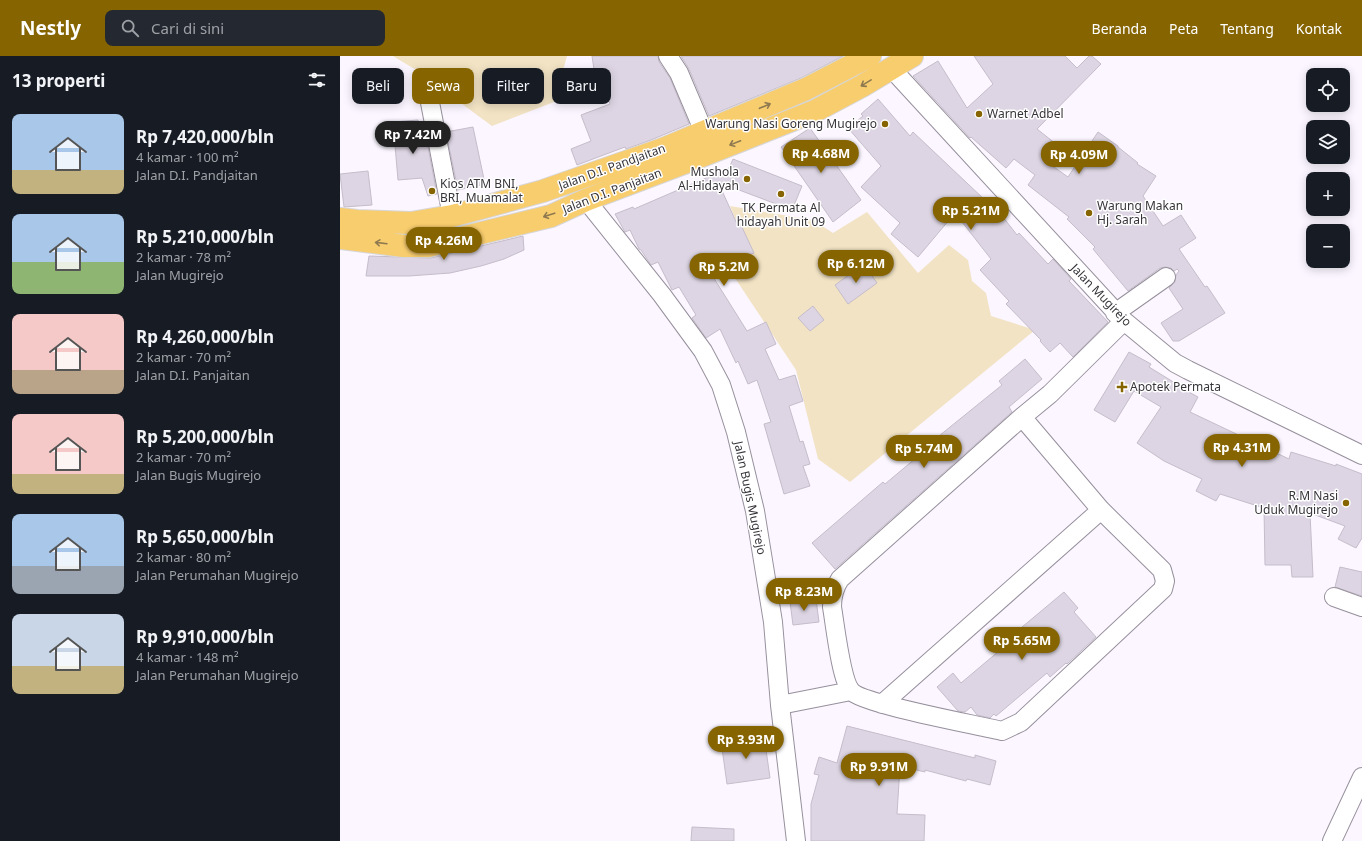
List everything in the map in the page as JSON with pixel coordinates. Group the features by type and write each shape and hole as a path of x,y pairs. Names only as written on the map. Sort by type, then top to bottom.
{"highway":[{"name":"Jalan D.I. Pandjaitan","path":"340,219 411,223 452,216 543,191 663,149 806,89 870,56"},
{"name":"Jalan D.I. Panjaitan","path":"340,238 404,246 428,246 551,216 586,200 815,111 862,86 886,62 912,56"}],"street":[{"path":"668,56 679,73 704,132"},
{"name":"Jalan Mugirejo","path":"886,62 1119,317 1175,363 1362,455"},
{"path":"430,104 452,216"},
{"name":"Jalan Bugis Mugirejo","path":"586,200 662,295 699,346 715,371 721,385 736,432 755,511 773,622 780,705 796,841"},
{"path":"1022,417 1101,510 1162,570 1165,581 1163,589 1021,722 1002,731 882,704 857,695 851,691 845,675 832,608 832,597 840,579 1022,417 1050,394 1119,317 1166,277"},
{"path":"882,704 1101,510"},
{"path":"1334,597 1362,607"},
{"path":"780,705 851,691"},
{"path":"1332,841 1362,777"}],"shaded area":[{"path":"393,56 567,56 564,68 552,68 552,103 492,126 462,104 474,104 474,68 413,68"},
{"path":"730,206 813,220 833,233 867,212 918,273 949,245 968,260 972,281 986,293 991,316 1035,330 850,482 818,459 796,370 735,278 753,261"}],"building":[{"path":"592,56 658,56 659,62 670,78 689,124 651,140 626,149 625,147 577,165 571,149 591,141 581,115 611,104 611,68 594,68"},
{"path":"681,56 843,56 801,78 709,116 689,69"},
{"path":"974,56 1065,56 1077,68 1089,56 1092,56 1101,64 1037,129 1056,144 1044,160 1068,177 1098,132 1118,146 1138,163 1137,164 1156,176 1143,196 1163,226 1181,215 1196,238 1179,249 1225,313 1179,341 1173,341 1161,323 1183,309 1169,288 1175,282 1176,275 1179,271 1177,269 1174,271 1171,268 1165,267 1160,268 1128,291 1093,249 1095,247 1067,219 1069,217 1028,185 1035,175 1014,159 1006,168 971,137 970,138 913,76 938,61 967,108 993,84"},
{"path":"878,99 910,136 913,132 986,201 989,199 1017,235 1019,233 1048,264 1053,259 1071,279 1069,281 1108,322 1073,357 1060,343 1050,352 1040,341 1041,340 1006,304 1009,301 980,270 991,259 955,213 918,257 891,234 900,223 861,187 881,166 848,128 863,116 861,114"},
{"path":"418,120 420,138 426,137 437,194 428,196 422,178 398,180 393,122"},
{"path":"473,127 485,184 458,190 446,132"},
{"path":"810,128 861,200 833,222 781,147"},
{"path":"733,159 802,186 792,210 718,182 738,226 741,225 754,253 710,272 747,331 766,322 776,344 765,349 779,380 795,375 803,401 789,406 800,442 803,441 810,464 803,466 810,486 784,494 764,424 771,422 757,380 748,384 738,361 736,363 720,329 706,338 692,318 696,315 679,287 672,290 658,262 651,265 639,249 630,230 625,232 615,214 633,207 634,209 729,168"},
{"path":"368,171 372,205 344,207 340,174"},
{"path":"523,236 524,250 504,259 481,266 450,273 409,276 366,276 369,256 431,258"},
{"path":"864,264 877,283 848,304 835,285"},
{"path":"813,306 824,320 810,331 798,318"},
{"path":"1129,352 1151,364 1149,367 1175,383 1174,384 1198,397 1190,412 1289,459 1291,452 1336,466 1336,464 1362,474 1362,538 1356,548 1338,539 1345,526 1310,513 1313,577 1292,577 1291,565 1265,565 1264,508 1220,494 1216,501 1196,491 1202,479 1164,461 1137,443 1161,407 1134,391 1115,422 1094,410"},
{"path":"1025,359 1042,379 1009,407 1012,412 835,569 812,543 883,482 885,484 935,442 934,440 1002,385 999,381"},
{"path":"1340,567 1362,572 1362,596 1335,587"},
{"path":"1064,592 1078,608 1074,612 1096,637 1067,664 1066,663 1050,677 1047,673 996,716 994,714 990,718 977,715 971,707 965,712 958,711 937,687 953,673 961,683 999,651 997,648"},
{"path":"816,599 819,622 793,625 790,602"},
{"path":"847,726 975,758 975,755 996,761 990,785 967,779 966,781 925,770 925,772 900,766 897,814 925,815 924,841 811,841 811,804 819,775 814,774 819,757 837,763"},
{"path":"764,735 770,778 727,784 721,741"},
{"path":"692,827 734,829 734,841 691,841"}],"place":[{"name":"Warnet Adbel","path":"979,114"},
{"name":"Warung Nasi Goreng Mugirejo","path":"885,124"},
{"name":"Mushola Al-Hidayah","path":"747,179"},
{"name":"Kios ATM BNI, BRI, Muamalat","path":"432,191"},
{"name":"TK Permata Al hidayah Unit 09","path":"781,194"},
{"name":"Warung Makan Hj. Sarah","path":"1089,213"},
{"name":"Apotek Permata","path":"1122,387"},
{"name":"R.M Nasi Uduk Mugirejo","path":"1346,503"}]}
